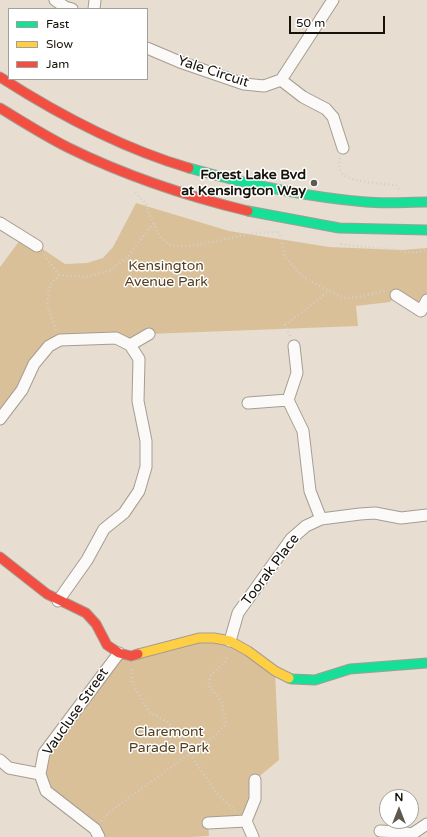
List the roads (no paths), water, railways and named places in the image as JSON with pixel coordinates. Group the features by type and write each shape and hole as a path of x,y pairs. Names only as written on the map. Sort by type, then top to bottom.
{"main road":[{"path":"0,77 81,125 140,151 204,173 278,191 352,200 427,202"},
{"path":"0,108 84,154 149,181 211,201 271,216 339,228 427,230"},
{"path":"0,557 46,594 86,613 96,624 106,645 119,653 131,656 200,638 214,638 230,641 248,651 275,671 292,679 315,680 350,669 427,663"}],"street":[{"path":"55,0 64,7 68,8"},
{"path":"333,0 281,80 303,97 326,109 334,117 344,148"},
{"name":"Yale Circuit","path":"148,48 180,62 244,84 264,86 281,80"},
{"path":"0,224 37,246"},
{"path":"396,295 424,314 427,300"},
{"path":"130,345 149,334"},
{"path":"0,419 22,390 34,364 49,346 60,340 116,338 130,345 139,359 138,401 146,441 146,467 139,491 124,513 104,529 87,560 58,601"},
{"path":"294,346 297,374 288,400 303,432 310,490 321,519"},
{"path":"248,403 288,400"},
{"name":"Toorak Place","path":"230,641 238,613 291,539 306,526 321,519 360,514 374,514 401,518 427,515"},
{"name":"Vaucluse Street","path":"97,833 46,791 40,774 44,753 119,653"},
{"name":"Vaucluse Street","path":"0,760 9,768 40,774"},
{"path":"253,837 246,821 254,799 255,780"},
{"path":"208,823 246,821"},
{"path":"380,830 400,832 412,836 427,824"}],"place":[{"name":"Forest Lake Bvd at Kensington Way","path":"314,183"}],"park label":[{"name":"Kensington Avenue Park","path":"166,274"},
{"name":"Claremont Parade Park","path":"169,740"}]}
